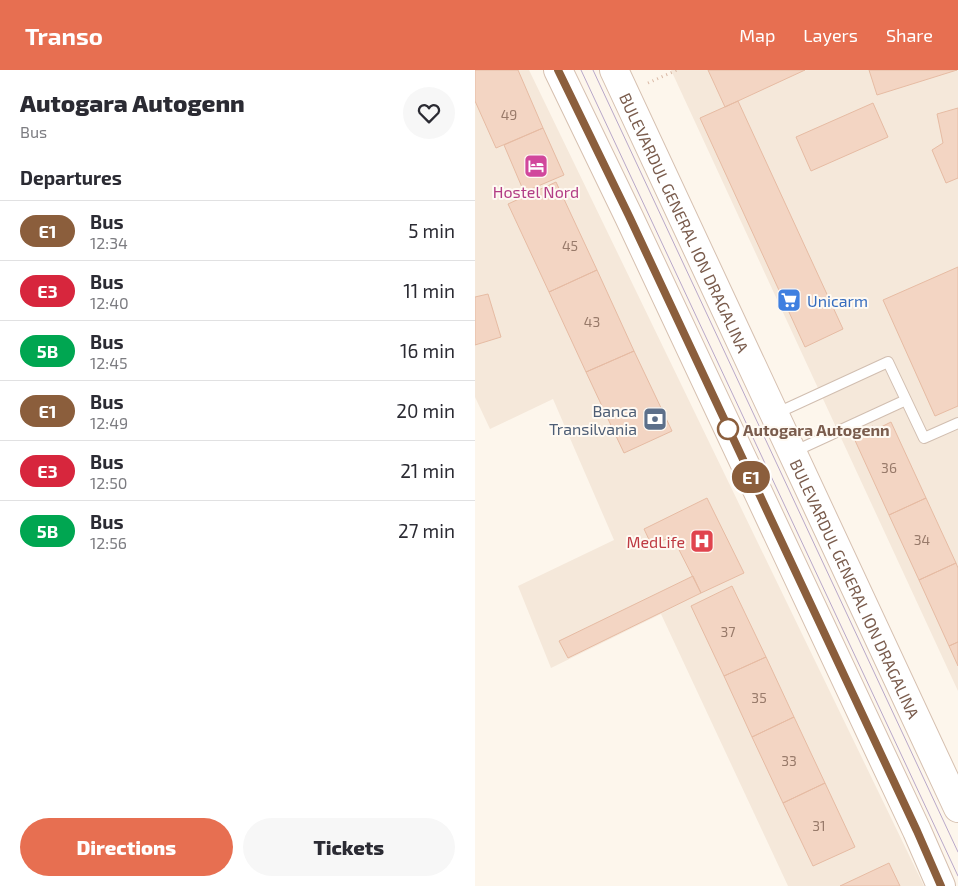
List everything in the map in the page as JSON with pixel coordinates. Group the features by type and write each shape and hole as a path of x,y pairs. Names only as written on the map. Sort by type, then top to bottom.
{"main road":[{"path":"558,70 629,216 941,886"},
{"name":"BULEVARDUL GENERAL ION DRAGALINA","path":"614,70 958,808"}],"lane":[{"path":"774,415 888,362 924,438 958,423"},
{"path":"791,452 906,400"}],"path":[{"path":"648,83 677,70"}],"shaded area":[{"path":"475,70 529,70 924,886 788,886 661,614 551,668 518,586 614,540 553,399 490,429 475,397"},
{"path":"671,70 958,70 958,691"}],"building":[{"path":"475,70 518,70 543,128 496,148 475,101"},
{"path":"708,70 805,70 725,107"},
{"path":"869,70 957,70 877,95"},
{"path":"738,101 843,329 805,347 700,118"},
{"path":"873,103 888,137 811,171 796,137"},
{"path":"958,108 958,178 946,183 932,150 943,143 937,114"},
{"name":"Hostel Nord","path":"543,128 564,175 524,192 504,145"},
{"path":"556,182 597,270 549,292 508,204"},
{"path":"958,267 958,406 935,416 883,300"},
{"path":"597,270 634,351 586,372 549,292"},
{"path":"488,294 501,337 475,345 475,297"},
{"path":"634,351 672,431 624,453 586,372"},
{"path":"891,422 926,498 889,515 853,436 873,426 875,430"},
{"name":"MedLife","path":"707,498 744,573 701,593 672,536 652,546 644,529"},
{"path":"926,498 956,563 919,580 889,515"},
{"path":"956,563 958,568 958,642 949,646 919,580"},
{"path":"693,576 701,593 568,658 559,641"},
{"path":"732,586 766,657 724,676 691,606"},
{"path":"958,642 958,666 949,646"},
{"path":"766,657 794,717 752,737 724,676"},
{"path":"794,717 825,783 783,803 752,737"},
{"path":"825,783 855,847 813,866 783,803"},
{"path":"889,863 900,886 840,886"}],"tram line":[{"path":"581,70 958,876"},
{"path":"593,70 958,852"}],"bus line":[{"name":"E1","path":"558,70 629,216 941,886"}],"place":[{"name":"Hostel Nord","path":"536,166"},
{"name":"Unicarm","path":"789,300"},
{"name":"Banca Transilvania","path":"655,419"},
{"name":"Autogara Autogenn","path":"728,429"},
{"name":"MedLife","path":"702,541"}]}
